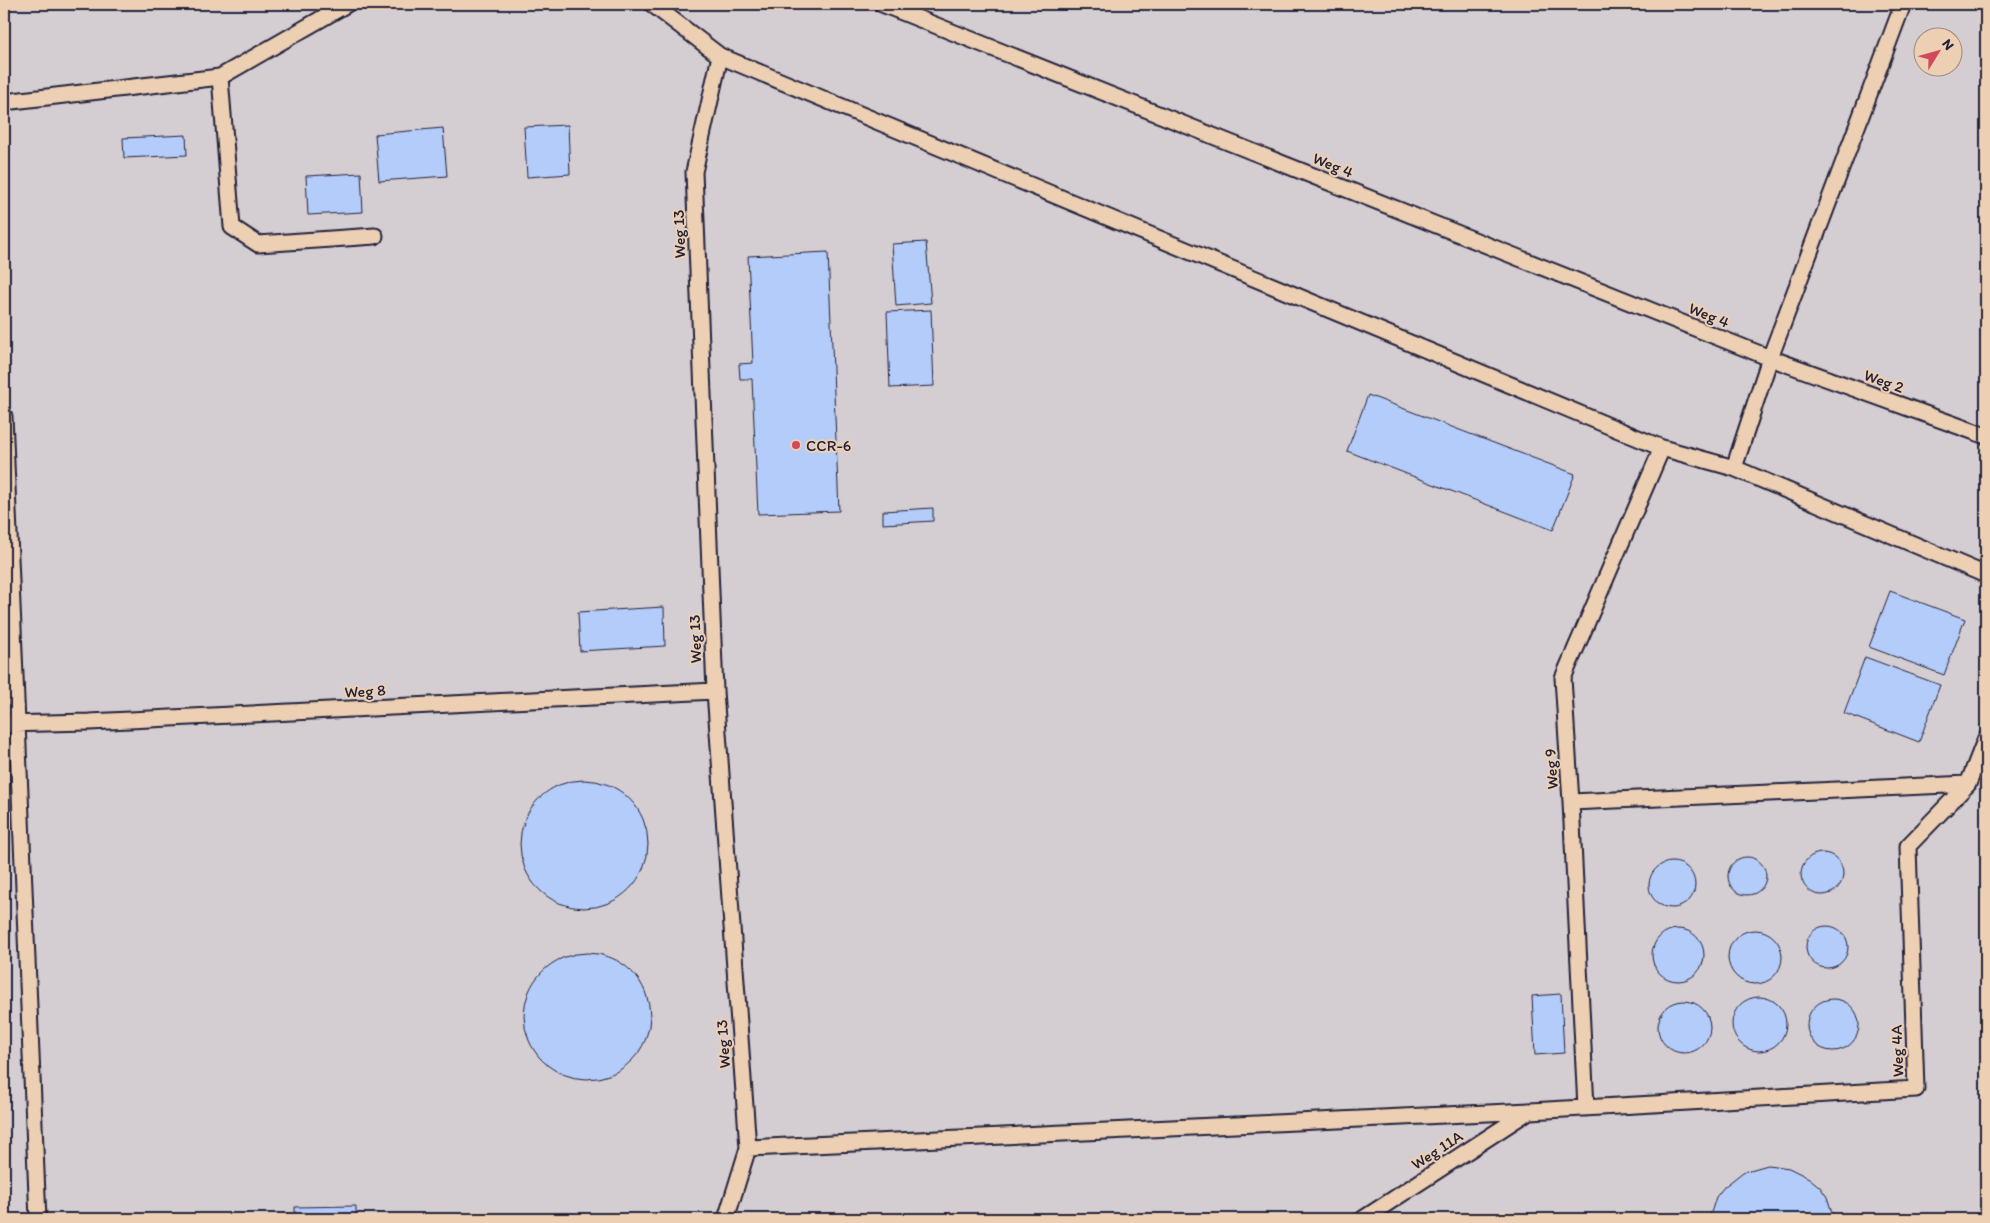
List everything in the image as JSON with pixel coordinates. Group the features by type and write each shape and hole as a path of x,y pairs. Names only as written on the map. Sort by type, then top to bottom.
{"lane":[{"path":"4,102 220,77 347,4"},
{"path":"652,4 720,56 1662,448 1734,468 1986,575"},
{"name":"Weg 4","path":"882,4 1770,358"},
{"path":"1734,468 1770,358 1903,4"},
{"name":"Weg 13","path":"720,56 694,172 715,691 748,1148 726,1219"},
{"path":"220,77 232,227 258,244 375,236"},
{"name":"Weg 2","path":"1770,358 1986,436"},
{"path":"4,416 10,723 38,1219"},
{"name":"Weg 9","path":"1586,1108 1563,678 1662,448"},
{"name":"Weg 8","path":"10,723 99,722 715,691"},
{"name":"Weg 4A","path":"1586,1108 1916,1089 1908,846 1968,784 1986,738"},
{"path":"1571,802 1968,784"},
{"path":"748,1148 1586,1108"},
{"name":"Weg 11A","path":"1363,1219 1530,1111"}],"shaded area":[{"path":"4,4 1986,4 1986,1219 4,1219"}],"building":[{"path":"568,125 570,174 527,177 524,127"},
{"path":"443,128 447,176 379,181 375,134"},
{"path":"186,135 187,155 124,158 123,138"},
{"path":"361,173 363,212 308,215 306,176"},
{"path":"926,242 931,303 896,306 892,244"},
{"name":"CCR-6","path":"828,252 839,511 758,514 752,379 740,379 739,364 753,363 748,256"},
{"path":"931,310 934,386 890,388 887,312"},
{"path":"1368,395 1575,474 1553,530 1347,451"},
{"path":"933,508 933,521 883,524 883,511"},
{"path":"1890,591 1965,619 1944,675 1869,647"},
{"path":"664,607 665,646 580,651 578,612"},
{"path":"1865,657 1940,685 1919,742 1844,713"},
{"path":"584,780 608,785 629,799 643,820 648,844 643,868 629,889 608,903 584,908 560,903 539,889 525,868 520,844 525,820 539,799 560,785"},
{"path":"1826,853 1834,856 1840,862 1843,874 1840,886 1834,892 1818,895 1810,892 1804,886 1801,870 1804,862 1810,856"},
{"path":"1747,857 1761,862 1766,876 1761,890 1747,895 1733,890 1728,876 1733,862"},
{"path":"1677,862 1689,868 1694,876 1694,894 1689,902 1681,907 1667,908 1655,902 1650,894 1649,880 1655,868 1663,863"},
{"path":"1827,926 1842,932 1848,947 1842,962 1827,968 1812,962 1806,947 1812,932"},
{"path":"1678,929 1688,931 1696,937 1702,945 1704,955 1702,965 1696,973 1688,979 1678,981 1668,979 1660,973 1654,965 1652,955 1654,945 1660,937 1668,931"},
{"path":"1750,930 1760,930 1770,934 1778,942 1782,957 1778,972 1770,980 1760,984 1750,984 1740,980 1732,972 1728,962 1728,952 1732,942 1740,934"},
{"path":"587,953 611,957 632,971 646,992 650,1016 646,1040 632,1061 611,1075 587,1079 563,1075 542,1061 528,1040 524,1016 528,992 542,971 563,957"},
{"path":"1561,994 1564,1053 1535,1055 1532,996"},
{"path":"1759,997 1769,999 1778,1005 1784,1014 1786,1024 1784,1034 1778,1043 1769,1049 1759,1051 1749,1049 1740,1043 1734,1034 1732,1024 1734,1014 1740,1005 1749,999"},
{"path":"1828,999 1838,999 1852,1006 1859,1020 1859,1030 1852,1044 1838,1051 1828,1051 1818,1047 1811,1040 1807,1030 1807,1020 1811,1010 1818,1003"},
{"path":"1679,1001 1689,1001 1703,1008 1710,1022 1710,1032 1703,1046 1689,1053 1679,1053 1669,1049 1662,1042 1658,1032 1658,1022 1662,1012 1669,1005"},
{"path":"1768,1165 1789,1168 1809,1178 1820,1187 1827,1197 1834,1219 1709,1219 1716,1197 1724,1187 1743,1172"},
{"path":"356,1206 356,1219 295,1219 295,1207"}],"place":[{"name":"CCR-6","path":"796,445"}]}
